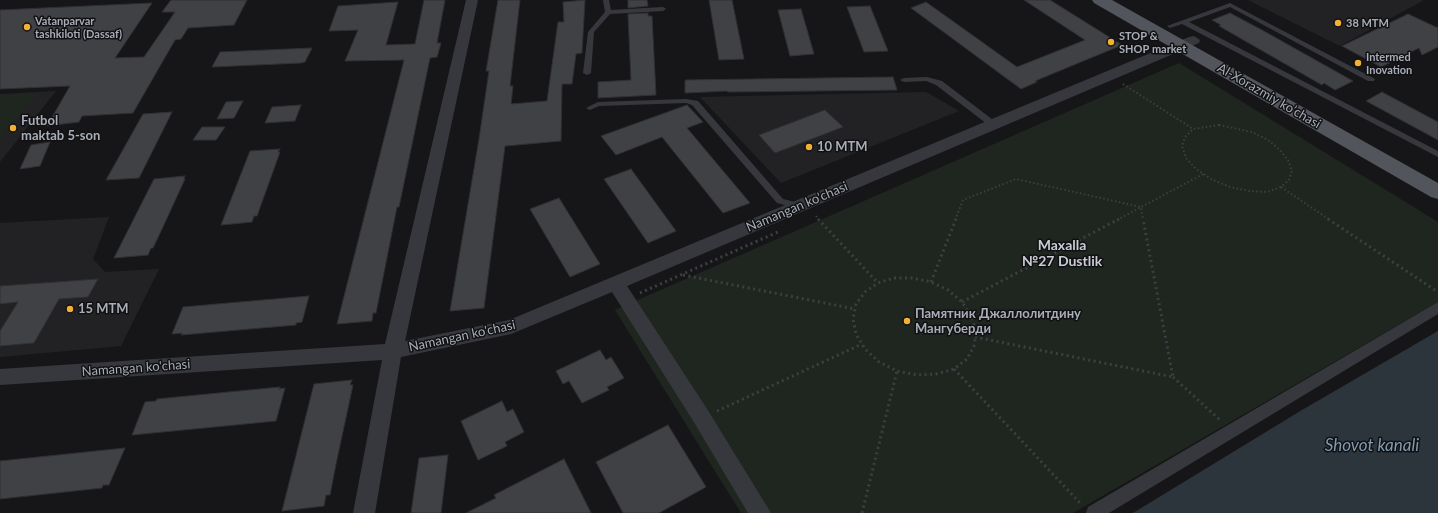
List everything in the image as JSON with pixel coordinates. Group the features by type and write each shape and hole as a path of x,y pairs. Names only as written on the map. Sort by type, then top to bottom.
{"main road":[{"name":"Al-Xorazmiy ko’chasi","path":"1100,0 1188,43 1437,187"},
{"name":"Al-Xorazmiy ko’chasi","path":"1125,0 1177,24 1188,43"}],"street":[{"name":"Namangan ko'chasi","path":"364,513 393,351 472,0"},
{"name":"Namangan ko'chasi","path":"0,377 393,351 512,327 1188,43"},
{"path":"616,284 702,418 760,513"},
{"path":"1089,510 1232,430 1438,307"}],"lane":[{"path":"606,0 608,12"},
{"path":"1177,24 1230,5 1371,79"},
{"path":"587,73 591,32 608,12 664,9"},
{"path":"1177,24 1438,154"},
{"path":"904,80 928,79 939,83 994,125"},
{"path":"590,108 598,104 686,101 695,103 780,201 800,206"}],"path":[{"path":"1123,84 1193,129"},
{"path":"1219,125 1252,132 1268,140 1280,150 1288,160 1292,171 1289,180 1281,187 1267,192 1249,192 1230,187 1203,174 1186,158 1182,146 1185,137 1193,129 1219,125"},
{"path":"962,302 1203,174"},
{"path":"931,282 963,200 1016,179 1140,207"},
{"path":"1281,187 1438,292"},
{"path":"1140,207 1173,377"},
{"path":"816,216 878,283"},
{"path":"682,274 855,309"},
{"path":"894,278 912,278 931,282 948,290 962,302 971,316 976,331 974,346 967,359 954,369 936,374 917,375 897,371 879,362 862,344 856,334 853,319 856,304 865,292 878,283 894,278"},
{"path":"975,337 1173,377 1232,430"},
{"path":"702,418 862,344"},
{"path":"954,369 1089,510"},
{"path":"862,513 897,371"}],"shaded area":[{"name":"38 MTM","path":"1248,0 1424,0 1340,46"},
{"path":"1179,63 1438,222 1438,302 1073,513 741,513 615,310"},
{"name":"Futbol maktab 5-son","path":"56,91 0,162 0,94"},
{"name":"10 MTM","path":"926,92 959,111 781,183 700,97"},
{"path":"38,93 0,139 0,95"},
{"name":"15 MTM","path":"109,217 93,259 105,272 159,269 121,346 0,357 0,223"}],"water":[{"name":"Shovot kanali","path":"1438,331 1438,513 1133,513 1302,410"}],"building":[{"path":"171,0 247,0 234,25 188,28 181,39 175,40 133,113 82,116 79,122 47,126 70,86 0,89 0,10 152,3 115,58 144,57 175,12 162,12"},
{"path":"424,0 445,0 437,43 441,43 437,57 430,58 399,207 397,207 376,313 373,313 372,321 337,324 404,60 345,61 358,30 329,31 338,6 398,2 386,45 415,44"},
{"path":"498,0 520,0 510,86 513,86 511,104 547,101 558,22 564,22 563,2 585,0 582,53 576,54 572,84 562,84 561,141 505,146 484,308 450,311 479,139 489,71 486,71"},
{"path":"628,0 647,0 648,6 628,8"},
{"path":"709,0 732,0 744,59 719,60"},
{"path":"1024,0 1050,0 1122,45 1035,81 1037,82 1021,89 911,8 926,2 1017,67 1085,40"},
{"path":"870,6 888,51 864,52 847,7"},
{"path":"801,9 814,54 790,56 778,10"},
{"path":"648,13 648,16 652,16 656,95 598,98 598,82 631,80 628,14"},
{"path":"1230,13 1353,81 1335,90 1324,83 1322,85 1219,26 1221,25 1212,20"},
{"path":"1408,14 1438,28 1438,47 1422,55 1419,48 1381,67 1342,46"},
{"path":"312,48 305,62 301,63 212,67 220,52"},
{"path":"893,77 897,90 727,91 685,93 685,80"},
{"path":"1382,92 1438,122 1438,140 1366,101"},
{"path":"243,101 234,118 217,119 226,102"},
{"path":"301,105 295,121 265,123 272,107"},
{"path":"687,105 703,122 687,128 750,203 723,213 662,137 616,155 601,136"},
{"path":"825,110 843,127 775,153 759,135"},
{"path":"172,112 139,178 106,180 143,114"},
{"path":"202,127 225,127 216,140 193,140"},
{"path":"50,142 40,166 20,169 31,145"},
{"path":"280,149 257,216 254,216 252,222 221,225 250,151"},
{"path":"631,169 676,231 648,243 604,179"},
{"path":"185,176 162,229 148,255 114,258 154,179"},
{"path":"559,198 600,264 570,277 530,209"},
{"path":"98,279 88,297 59,299 34,343 0,346 0,331 18,302 0,304 0,286"},
{"path":"309,296 302,322 296,323 296,325 181,335 182,333 172,334 183,307"},
{"path":"600,350 606,360 611,357 624,378 607,387 609,390 582,403 569,381 563,384 556,371"},
{"path":"352,380 350,385 353,385 330,495 326,495 324,506 282,511 314,384"},
{"path":"280,387 279,389 285,388 276,421 132,435 145,402 156,401 157,399"},
{"path":"502,401 507,412 513,409 524,432 505,442 507,446 478,460 461,421"},
{"path":"668,425 706,487 659,513 623,513 596,462"},
{"path":"125,448 109,485 103,485 102,488 0,499 0,461"},
{"path":"448,455 441,513 411,513 419,458"},
{"path":"564,459 591,513 466,513 496,498 494,495"}],"place":[{"name":"38 MTM","path":"1338,23"},
{"name":"Vatanparvar tashkiloti (Dassaf)","path":"27,27"},
{"name":"STOP & SHOP market","path":"1111,42"},
{"name":"Intermed Inovation","path":"1358,63"},
{"name":"Futbol maktab 5-son","path":"13,128"},
{"name":"10 MTM","path":"809,147"},
{"name":"15 MTM","path":"70,309"},
{"name":"Памятник Джаллолитдину Мангуберди","path":"907,321"}],"district":[{"name":"Maxalla №27 Dustlik","path":"1062,254"}]}
